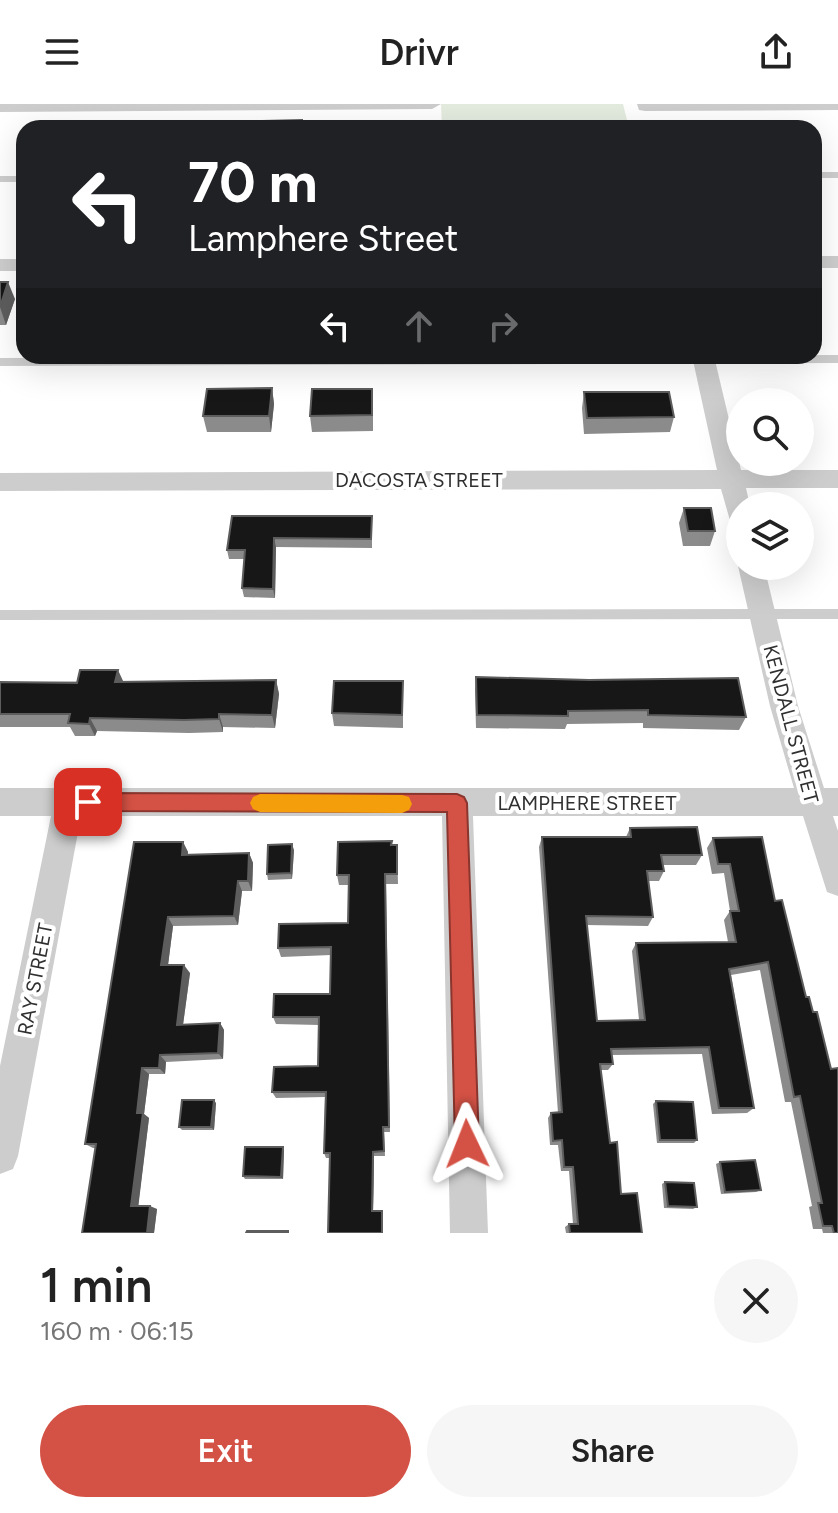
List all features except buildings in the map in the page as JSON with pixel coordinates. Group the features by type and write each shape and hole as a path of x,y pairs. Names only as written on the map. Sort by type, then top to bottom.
{"street":[{"path":"0,107 432,104"},
{"path":"644,105 838,105"},
{"path":"705,364 734,492"},
{"name":"DACOSTA STREET","path":"0,482 838,479"},
{"name":"KENDALL STREET","path":"754,580 784,706 824,802 838,881"},
{"name":"RAY STREET","path":"0,1156 69,801"},
{"name":"LAMPHERE STREET","path":"0,802 824,802"},
{"path":"457,803 469,1233"}],"lane":[{"path":"0,615 838,614"}],"shaded area":[{"path":"441,104 623,104 627,120 442,120"}],"slow traffic":[{"path":"260,803 402,804"}],"route":[{"path":"88,802 457,803 467,1144"}]}
